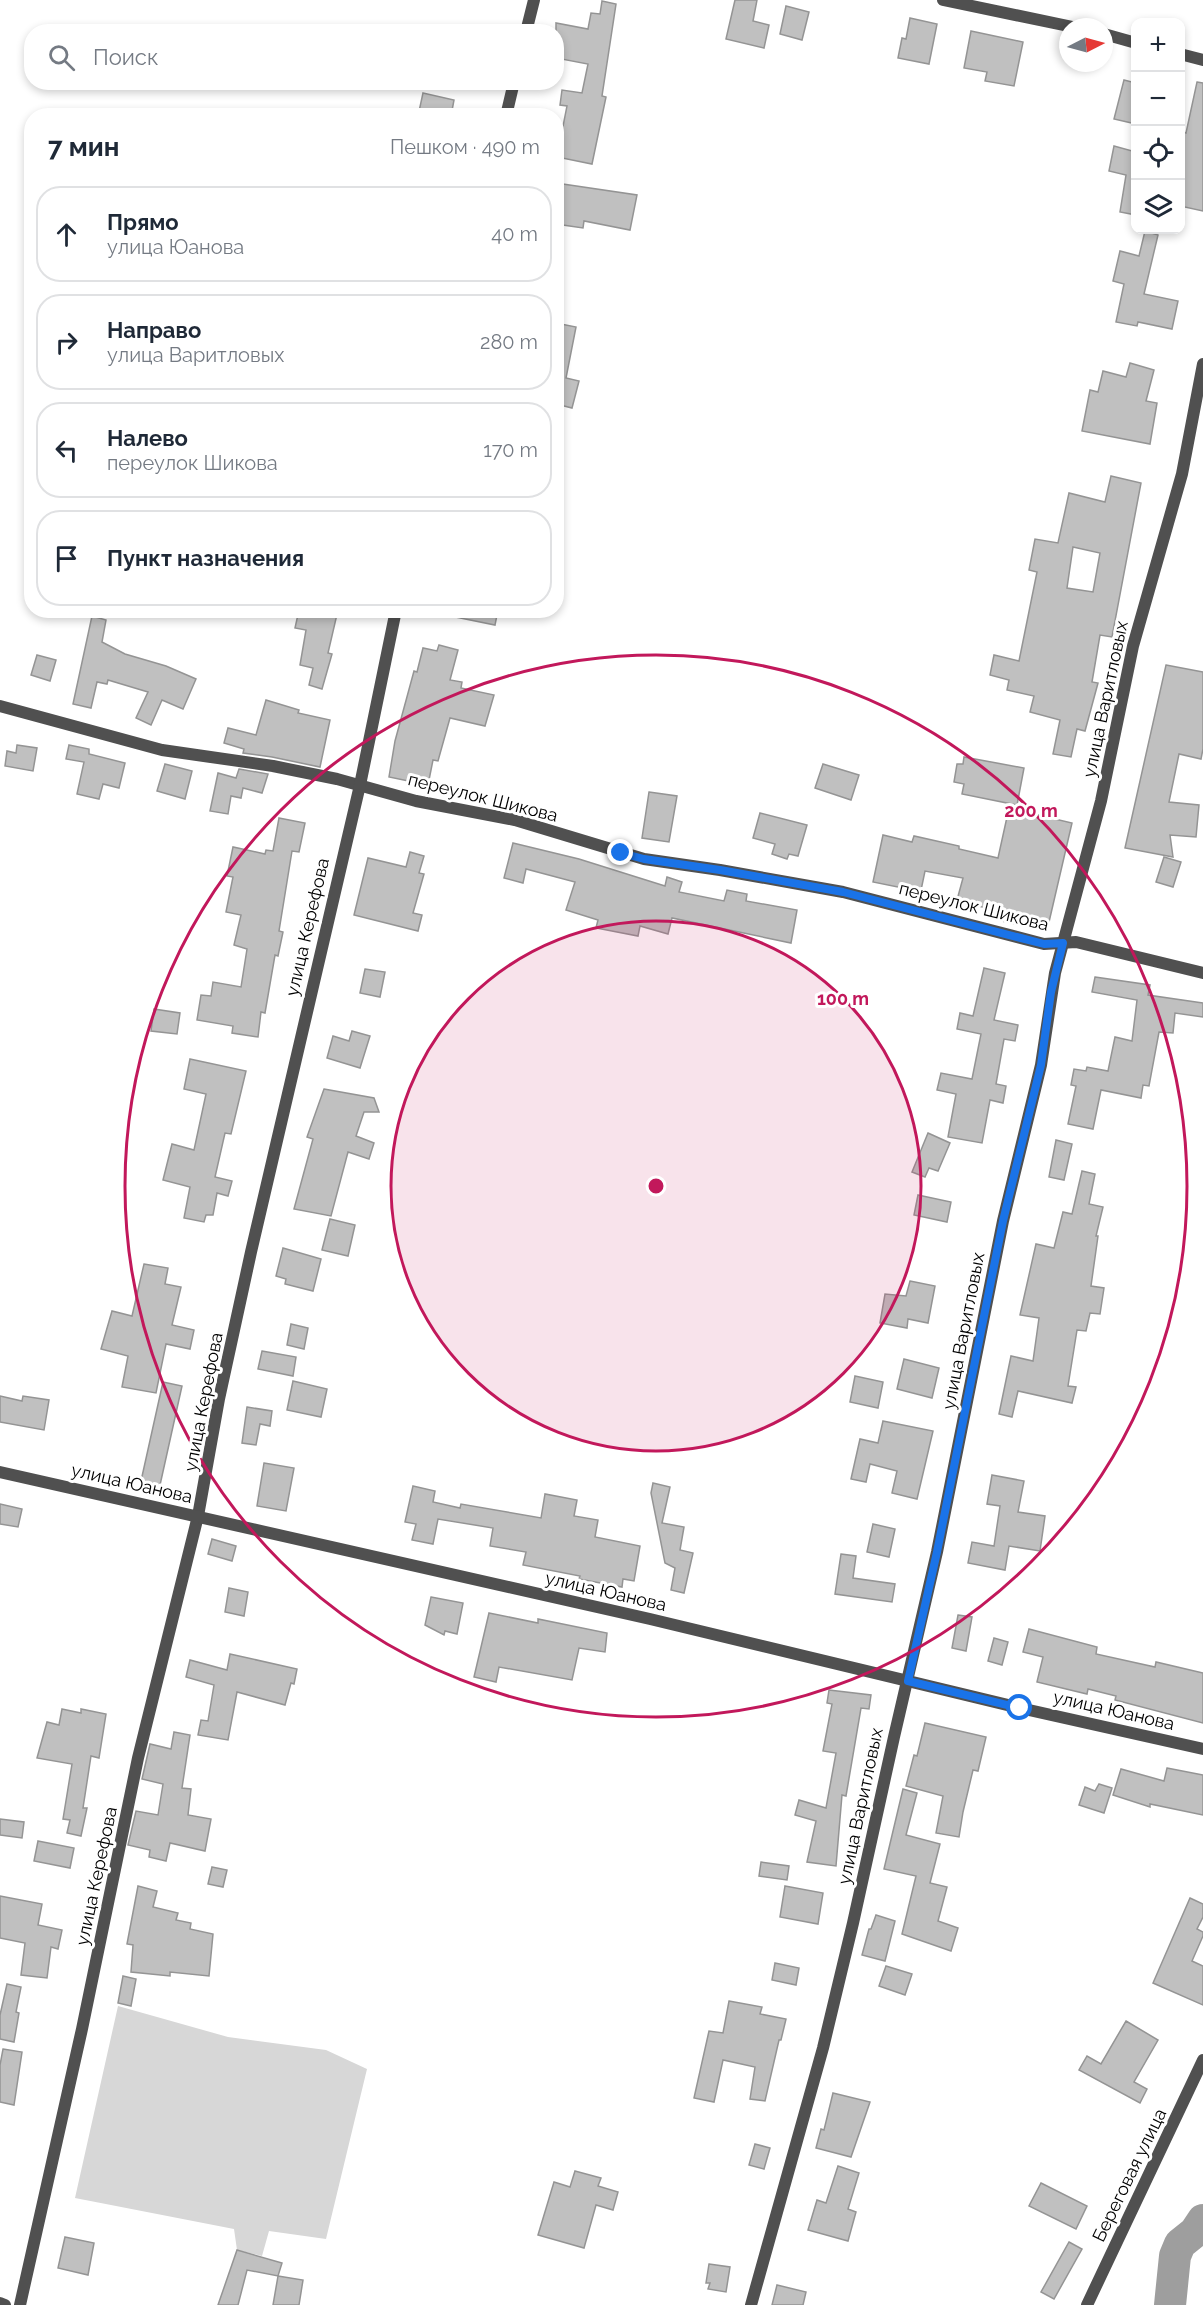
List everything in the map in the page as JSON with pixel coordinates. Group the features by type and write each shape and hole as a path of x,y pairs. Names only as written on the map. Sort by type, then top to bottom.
{"street":[{"path":"528,24 534,0"},
{"path":"943,0 1059,24"},
{"path":"1113,36 1131,41"},
{"path":"1185,55 1203,60"},
{"path":"508,108 512,90"},
{"name":"улица Варитловых","path":"751,2305 823,2048 940,1541 1003,1221 1041,1065 1051,992 1101,801 1133,646 1182,474 1203,364"},
{"name":"улица Керефова","path":"20,2305 82,2029 138,1758 198,1516 219,1399 251,1252 360,785 394,618"},
{"name":"переулок Шикова","path":"0,706 162,750 273,766 360,785 416,801 515,820 644,859 843,892 1044,944 1087,944 1203,973"},
{"name":"улица Юанова","path":"0,1472 1203,1749"},
{"name":"Береговая улица","path":"1087,2305 1203,2060"},
{"path":"0,2303 5,2305"}],"shaded area":[{"path":"118,2006 228,2037 326,2050 367,2069 326,2239 269,2231 262,2256 237,2250 234,2229 75,2198"}],"building":[{"path":"735,0 757,0 753,21 769,25 764,48 726,39"},
{"path":"602,1 616,4 602,96 606,97 592,164 564,158 564,121 567,106 560,105 562,90 582,93 588,64 564,60 564,24 588,29 591,13 600,14"},
{"path":"786,6 809,12 802,40 780,34"},
{"path":"910,18 937,24 929,64 898,58 902,38 906,39"},
{"path":"971,31 1023,42 1014,86 985,81 987,72 964,68"},
{"path":"1124,80 1131,82 1131,123 1114,119"},
{"path":"1197,82 1203,83 1203,211 1185,207 1186,133"},
{"path":"423,93 454,100 452,108 420,108"},
{"path":"1114,146 1131,151 1131,214 1120,212 1126,175 1109,171"},
{"path":"564,184 637,195 630,230 584,221 583,228 564,225"},
{"path":"1144,234 1158,235 1144,294 1178,301 1172,329 1138,322 1137,326 1116,322 1124,284 1113,281 1120,251 1139,256"},
{"path":"564,325 576,327 566,378 579,381 572,408 564,406"},
{"path":"1130,363 1154,370 1146,401 1157,403 1150,444 1082,431 1090,390 1098,392 1103,371 1126,377"},
{"path":"1111,476 1141,483 1112,637 1100,635 1092,682 1098,683 1085,731 1077,729 1071,757 1053,754 1060,720 1030,712 1034,696 1007,690 1009,680 990,675 994,655 1019,661 1037,572 1029,570 1035,539 1058,543 1069,493 1105,502","holes":["1073,547 1100,553 1093,592 1067,588"]},
{"path":"92,618 106,620 102,642 125,654 166,666 196,679 183,709 162,700 151,725 136,718 148,692 108,680 107,684 97,682 91,708 73,704"},
{"path":"297,618 336,618 328,653 332,654 322,689 309,685 313,668 300,665 306,630 295,628"},
{"path":"460,618 496,618 495,625"},
{"path":"439,645 458,650 450,680 462,682 461,688 494,695 485,726 450,718 438,761 433,760 428,785 389,777 395,741 414,671 417,672 423,648 437,651"},
{"path":"37,655 56,660 50,681 31,675"},
{"path":"1166,665 1203,672 1201,759 1179,754 1169,802 1199,805 1196,837 1170,835 1173,857 1125,848"},
{"path":"266,700 299,710 298,713 330,720 320,767 243,753 244,749 224,743 228,728 256,735"},
{"path":"17,745 37,748 33,771 5,766 7,751 16,753"},
{"path":"69,745 89,749 89,754 125,763 119,788 103,784 99,799 77,794 84,762 66,759"},
{"path":"964,757 1024,768 1017,805 962,794 964,784 954,782 957,764 963,764"},
{"path":"165,764 192,771 185,799 157,791"},
{"path":"823,764 859,775 851,800 815,788"},
{"path":"239,769 268,774 262,793 243,788 241,798 231,796 228,814 210,811 218,773 236,778"},
{"path":"649,792 677,796 669,842 642,838"},
{"path":"1009,808 1072,823 1049,922 1017,915 1015,924 984,917 986,908 957,900 963,878 925,871 920,895 902,891 903,888 873,882 883,835 912,842 914,836 998,858"},
{"path":"760,813 807,825 798,856 789,854 787,859 772,854 775,844 753,838"},
{"path":"279,818 305,823 299,852 292,851 279,931 283,932 278,956 275,955 265,1013 261,1012 258,1037 232,1033 233,1026 197,1020 201,995 211,996 213,982 241,987 247,949 234,945 241,915 226,912 233,877 227,876 233,847 265,854 266,850 273,851"},
{"path":"513,843 579,859 665,886 667,877 682,882 679,892 724,901 727,890 747,894 746,901 797,910 791,943 672,918 668,934 640,926 638,936 596,928 598,920 566,910 575,882 526,869 523,883 504,878"},
{"path":"410,852 424,856 419,873 424,874 413,913 422,915 418,931 354,915 368,858 406,867"},
{"path":"1164,857 1181,862 1173,887 1156,882"},
{"path":"984,968 1005,973 994,1020 1018,1025 1015,1041 1004,1039 996,1084 1006,1086 1003,1103 990,1100 982,1143 948,1137 956,1094 937,1090 941,1073 972,1079 981,1034 957,1029 960,1013 973,1016"},
{"path":"365,969 385,972 380,997 360,993"},
{"path":"1095,977 1150,985 1148,995 1203,1003 1203,1017 1175,1013 1173,1033 1159,1032 1149,1086 1143,1085 1141,1098 1101,1090 1093,1129 1068,1124 1076,1086 1071,1085 1074,1069 1086,1071 1087,1067 1108,1071 1115,1037 1132,1041 1137,1000 1092,992"},
{"path":"154,1009 180,1013 177,1034 151,1031"},
{"path":"352,1031 370,1036 360,1068 327,1058 333,1036 349,1041"},
{"path":"190,1059 246,1071 231,1134 225,1133 215,1177 232,1181 228,1196 217,1193 213,1215 206,1215 204,1222 184,1218 190,1187 163,1180 172,1144 194,1150 206,1094 184,1089"},
{"path":"324,1089 374,1098 379,1112 364,1112 356,1136 374,1143 369,1159 348,1152 331,1216 294,1209 313,1139 307,1137"},
{"path":"928,1133 950,1143 938,1171 929,1168 925,1177 912,1172"},
{"path":"1056,1140 1072,1144 1064,1180 1049,1177"},
{"path":"1082,1171 1095,1174 1089,1204 1103,1207 1096,1236 1098,1236 1091,1286 1104,1288 1100,1314 1090,1313 1086,1331 1077,1330 1068,1386 1076,1387 1072,1403 1018,1391 1012,1417 999,1414 1011,1356 1033,1361 1039,1318 1020,1315 1036,1244 1054,1248 1063,1212 1072,1214"},
{"path":"918,1195 951,1202 947,1222 914,1215"},
{"path":"330,1219 355,1225 348,1256 322,1250"},
{"path":"283,1248 321,1259 313,1291 285,1284 286,1279 276,1276"},
{"path":"144,1264 168,1268 165,1284 181,1287 172,1325 194,1330 190,1349 166,1344 156,1393 122,1387 128,1356 101,1349 112,1311 132,1316"},
{"path":"910,1281 935,1286 928,1323 908,1319 907,1328 880,1323 885,1294 906,1296"},
{"path":"291,1324 308,1328 304,1349 287,1345"},
{"path":"262,1351 296,1357 293,1376 258,1369"},
{"path":"904,1359 939,1368 932,1398 897,1389"},
{"path":"855,1376 883,1382 878,1408 850,1402"},
{"path":"293,1381 327,1389 321,1417 287,1410"},
{"path":"163,1382 182,1386 160,1485 141,1481"},
{"path":"0,1396 22,1401 23,1396 49,1400 44,1430 0,1422"},
{"path":"247,1407 272,1411 270,1426 260,1424 256,1445 242,1443"},
{"path":"883,1421 933,1431 917,1499 892,1493 897,1471 870,1464 866,1482 851,1479 860,1439 878,1443"},
{"path":"264,1463 294,1468 286,1511 257,1506"},
{"path":"992,1475 1024,1481 1018,1512 1045,1516 1040,1551 1009,1546 1005,1570 968,1563 972,1542 994,1546 1000,1506 987,1504"},
{"path":"653,1483 670,1487 662,1523 684,1527 680,1550 693,1553 684,1593 671,1590 675,1568 665,1563 651,1493"},
{"path":"413,1486 435,1491 433,1502 460,1508 461,1504 541,1518 545,1494 577,1500 574,1516 598,1520 595,1537 640,1546 634,1581 623,1579 622,1587 523,1565 526,1552 490,1546 493,1528 438,1519 433,1544 412,1540 416,1524 405,1522"},
{"path":"0,1504 22,1509 18,1527 0,1524"},
{"path":"873,1524 895,1529 889,1557 867,1552"},
{"path":"212,1539 236,1546 232,1561 208,1554"},
{"path":"841,1554 856,1556 853,1578 895,1584 892,1602 835,1594"},
{"path":"229,1588 248,1592 244,1616 225,1612"},
{"path":"431,1597 463,1603 457,1634 445,1631 444,1635 425,1625"},
{"path":"489,1613 538,1623 538,1619 607,1633 605,1652 579,1648 572,1680 499,1667 496,1682 474,1677"},
{"path":"958,1615 972,1617 966,1651 952,1648"},
{"path":"1029,1629 1097,1647 1096,1654 1155,1667 1156,1662 1203,1673 1203,1723 1115,1700 1116,1696 1088,1689 1087,1694 1037,1682 1043,1657 1023,1652"},
{"path":"994,1638 1008,1642 1002,1665 988,1661"},
{"path":"230,1654 297,1669 294,1684 291,1683 285,1705 237,1692 228,1740 198,1735 201,1720 208,1721 214,1685 186,1677 190,1660 227,1670"},
{"path":"829,1690 871,1695 869,1709 861,1708 846,1796 842,1795 836,1866 807,1862 816,1821 795,1815 799,1800 826,1808 836,1753 823,1751 832,1704 827,1703"},
{"path":"62,1709 81,1713 81,1709 106,1714 99,1758 91,1756 83,1808 87,1808 81,1836 67,1833 70,1820 63,1819 72,1764 37,1758 47,1722 59,1725"},
{"path":"925,1723 986,1737 978,1771 973,1770 959,1837 936,1833 943,1796 906,1786 914,1755 917,1756"},
{"path":"174,1732 190,1735 182,1788 191,1789 188,1815 211,1819 205,1851 170,1843 166,1861 149,1857 150,1850 128,1845 136,1811 158,1815 163,1784 142,1779 150,1744 171,1749"},
{"path":"1167,1768 1203,1775 1203,1815 1150,1804 1150,1807 1113,1795 1121,1769 1164,1781"},
{"path":"1099,1784 1112,1788 1104,1813 1079,1805 1085,1787 1095,1791"},
{"path":"903,1789 917,1793 906,1835 940,1844 930,1883 947,1887 938,1921 958,1928 951,1951 902,1934 916,1876 884,1869"},
{"path":"0,1819 24,1822 22,1838 0,1835"},
{"path":"38,1841 74,1848 70,1868 34,1861"},
{"path":"761,1862 789,1866 787,1880 759,1876"},
{"path":"212,1867 227,1870 223,1887 208,1884"},
{"path":"138,1886 157,1891 153,1907 178,1913 176,1920 191,1923 190,1929 213,1934 209,1976 170,1972 170,1976 131,1972 133,1945 127,1944"},
{"path":"785,1886 823,1893 818,1924 780,1917"},
{"path":"0,1896 42,1904 38,1925 62,1930 58,1949 51,1947 47,1978 21,1975 25,1943 0,1938"},
{"path":"1190,1898 1203,1904 1203,1917 1197,1929 1203,1932 1203,1936 1192,1961 1203,1966 1203,2005 1153,1983"},
{"path":"876,1915 895,1921 885,1961 862,1955 869,1929"},
{"path":"775,1963 799,1968 796,1985 772,1980"},
{"path":"886,1966 912,1974 905,1995 879,1986"},
{"path":"123,1976 136,1979 131,2006 118,2003"},
{"path":"7,1984 21,1987 16,2012 19,2013 14,2042 0,2039 0,2015"},
{"path":"729,2001 762,2007 760,2014 786,2019 765,2101 750,2099 755,2067 723,2060 714,2102 694,2098 709,2031 723,2033"},
{"path":"1126,2021 1158,2040 1134,2082 1147,2089 1140,2103 1079,2070 1087,2056 1101,2064"},
{"path":"3,2049 22,2052 14,2105 0,2102 0,2065"},
{"path":"833,2093 870,2102 851,2157 816,2148 821,2129 824,2130"},
{"path":"755,2144 770,2148 764,2169 749,2165"},
{"path":"838,2166 859,2173 848,2209 856,2212 848,2241 808,2230 817,2200 826,2203"},
{"path":"575,2171 601,2178 598,2186 618,2192 613,2210 596,2205 584,2248 538,2235 554,2182 570,2187"},
{"path":"1041,2183 1087,2206 1076,2229 1029,2206"},
{"path":"65,2237 94,2243 88,2275 58,2268"},
{"path":"1069,2242 1082,2249 1054,2299 1041,2292"},
{"path":"237,2250 282,2263 278,2276 247,2270 238,2305 218,2305"},
{"path":"709,2264 730,2267 726,2292 708,2289 710,2283 706,2283"},
{"path":"278,2276 303,2280 299,2305 273,2305"},
{"path":"777,2285 806,2292 803,2305 772,2305"}],"waterway":[{"path":"1170,2305 1175,2256 1180,2244 1195,2232 1203,2220"}],"route":[{"path":"621,853 644,859 843,892 1044,944 1063,943 1051,992 1041,1065 1003,1221 937,1552 908,1681 1020,1708"}]}
